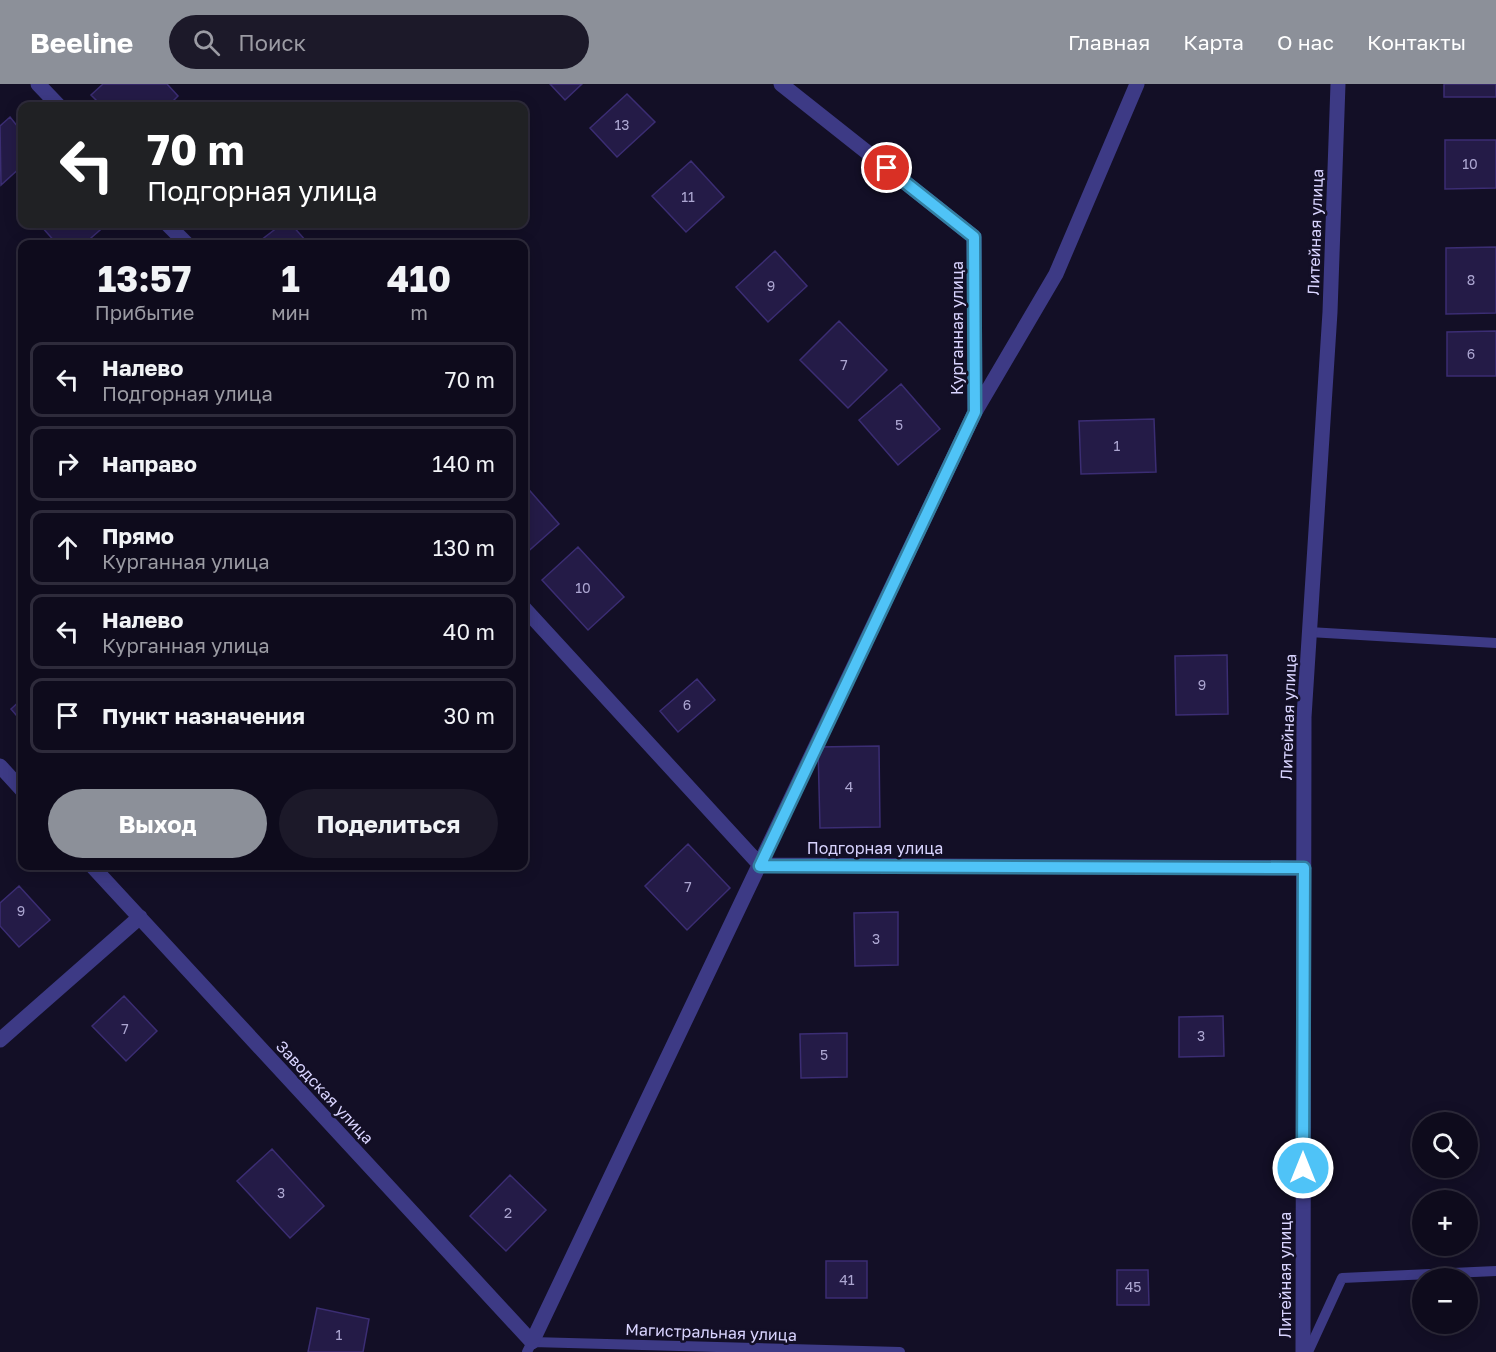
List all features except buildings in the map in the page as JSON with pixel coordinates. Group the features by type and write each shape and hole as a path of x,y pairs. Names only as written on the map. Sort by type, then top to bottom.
{"street":[{"path":"38,84 54,102"},
{"name":"Курганная улица","path":"781,84 974,237 975,412"},
{"path":"530,1347 975,412 1056,274 1137,84"},
{"name":"Литейная улица","path":"1303,1352 1304,717 1330,312 1338,84"},
{"path":"171,228 183,240"},
{"path":"528,612 760,866"},
{"path":"0,766 18,786"},
{"name":"Подгорная улица","path":"760,866 1304,868"},
{"name":"Заводская улица","path":"96,870 530,1347"},
{"path":"0,1040 140,917"}],"lane":[{"path":"1309,632 1496,643"},
{"path":"1308,1352 1342,1278 1496,1271"},
{"name":"Магистральная улица","path":"530,1347 900,1352"}],"route":[{"path":"887,168 974,237 975,412 760,866 1304,868 1303,1168"}]}
